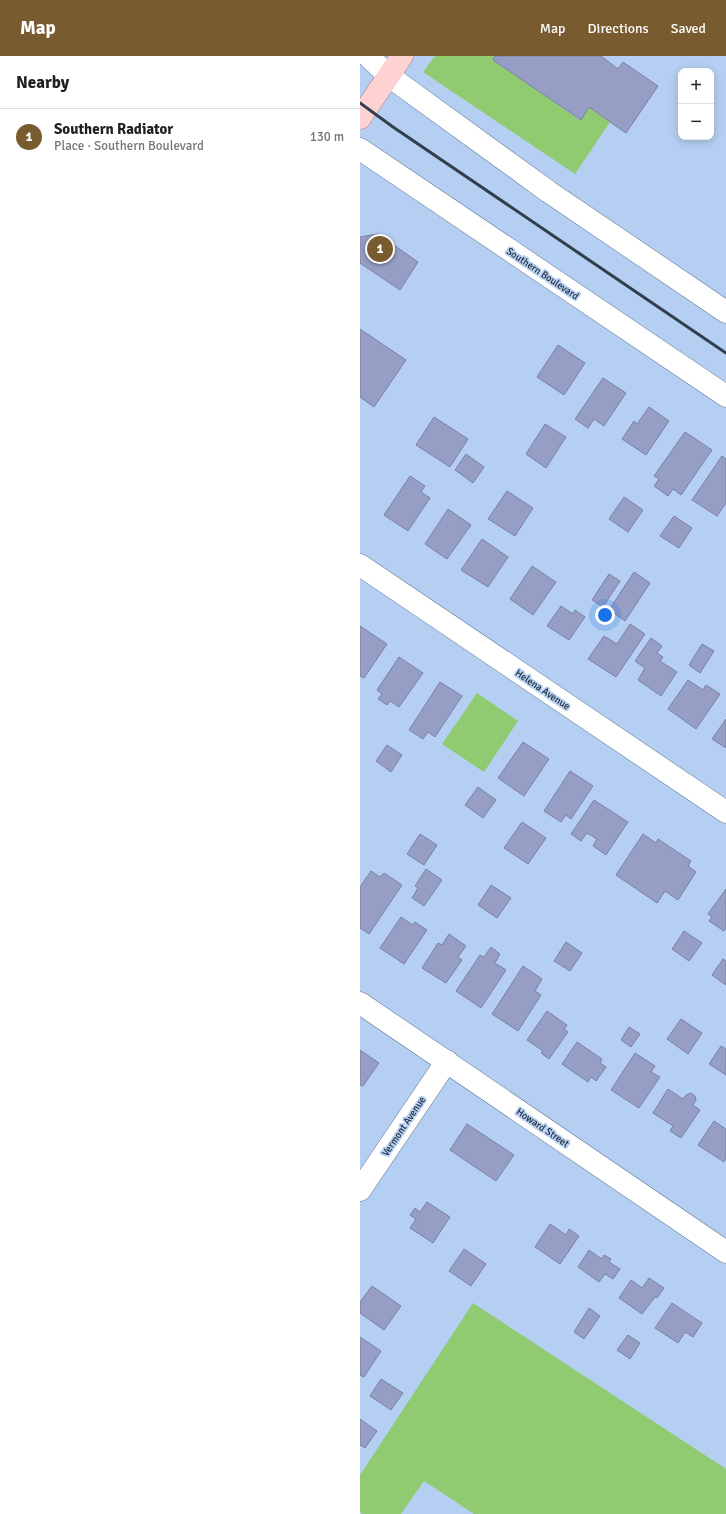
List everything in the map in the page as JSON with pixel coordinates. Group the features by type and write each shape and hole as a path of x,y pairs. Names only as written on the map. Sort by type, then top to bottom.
{"main road":[{"path":"360,118 402,56"}],"street":[{"path":"368,56 389,76 549,192 726,312"},
{"name":"Southern Boulevard","path":"360,149 726,396"},
{"name":"Helena Avenue","path":"360,565 726,812"},
{"name":"Howard Street","path":"360,1002 726,1252"},
{"name":"Vermont Avenue","path":"360,1190 447,1062"}],"green space":[{"path":"435,56 495,56 493,60 580,120 589,107 610,122 575,174 423,72"},
{"path":"477,693 518,721 484,772 442,744"},
{"path":"473,1303 726,1469 726,1514 474,1514 424,1481 401,1514 362,1514 360,1512 360,1475"}],"building":[{"path":"495,56 601,56 618,69 623,62 658,86 626,133 589,107 581,120 493,60"},
{"path":"378,234 418,262 400,290 360,263 360,237"},
{"path":"360,329 406,360 374,407 360,397"},
{"path":"558,345 585,363 564,395 537,377"},
{"path":"603,378 626,393 604,426 594,419 588,428 575,419"},
{"path":"649,407 669,421 646,455 622,439 634,421 637,424"},
{"path":"434,417 468,439 450,467 416,445"},
{"path":"545,424 566,437 546,468 526,454"},
{"path":"685,432 712,450 681,495 673,489 668,496 654,486 659,479 654,476"},
{"path":"466,454 484,467 473,483 455,470"},
{"path":"722,456 726,459 726,503 717,516 692,500"},
{"path":"410,476 425,486 421,492 430,498 408,531 384,515"},
{"path":"507,491 533,508 515,536 488,519"},
{"path":"624,497 643,510 628,532 609,519"},
{"path":"448,509 471,525 447,559 425,544"},
{"path":"674,516 692,528 679,548 660,536"},
{"path":"482,539 508,557 488,587 461,570"},
{"path":"532,566 556,582 533,615 510,599"},
{"path":"634,572 650,583 625,621 609,610"},
{"path":"609,574 620,581 603,607 592,600"},
{"path":"561,606 573,614 575,610 585,617 569,640 547,626"},
{"path":"630,624 645,634 616,677 588,659 604,636 617,644"},
{"path":"360,626 387,644 364,678 360,676"},
{"path":"651,638 662,646 657,653 663,657 660,661 677,672 661,696 638,680 645,668 635,661"},
{"path":"702,644 714,651 700,673 689,665"},
{"path":"399,657 423,673 399,707 390,701 387,705 378,699 382,694 377,690"},
{"path":"688,680 703,690 706,685 720,694 696,729 668,709"},
{"path":"440,682 462,696 435,737 428,732 423,739 409,730"},
{"path":"726,719 726,748 712,739"},
{"path":"523,742 549,759 524,796 498,778"},
{"path":"387,745 402,755 391,772 376,761"},
{"path":"570,771 593,786 571,819 566,815 561,822 544,811"},
{"path":"478,787 496,800 483,818 465,805"},
{"path":"594,800 628,822 606,855 593,846 597,839 587,833 581,841 571,834"},
{"path":"522,822 546,838 528,864 504,848"},
{"path":"420,834 437,845 424,865 407,854"},
{"path":"643,834 656,843 658,839 691,861 688,866 696,872 678,900 665,891 657,903 616,875"},
{"path":"426,869 442,880 424,906 412,898 418,888 415,886"},
{"path":"371,871 380,877 384,873 402,885 369,934 360,928 360,887"},
{"path":"491,885 511,898 497,918 478,905"},
{"path":"726,889 726,928 724,931 709,921 712,917 708,914"},
{"path":"401,917 413,925 415,922 427,930 404,964 380,948"},
{"path":"684,931 702,943 689,961 672,949"},
{"path":"449,934 466,946 458,957 462,960 446,983 422,968 438,943 442,945"},
{"path":"566,942 582,953 570,971 554,961"},
{"path":"491,947 500,954 495,963 506,970 481,1008 456,991 480,955 484,957"},
{"path":"723,959 726,961 726,985 712,975"},
{"path":"523,966 542,979 535,991 541,995 518,1031 492,1014"},
{"path":"547,1011 567,1025 564,1029 568,1032 549,1059 541,1053 543,1051 527,1040"},
{"path":"681,1019 702,1033 688,1054 667,1039"},
{"path":"629,1027 640,1034 631,1047 621,1040"},
{"path":"577,1042 602,1059 600,1063 606,1067 596,1081 591,1077 588,1082 562,1064"},
{"path":"721,1046 726,1049 726,1075 709,1064"},
{"path":"360,1050 379,1063 363,1086 360,1085"},
{"path":"635,1053 655,1066 651,1072 660,1077 639,1108 611,1090"},
{"path":"668,1089 683,1099 686,1095 691,1093 695,1096 696,1100 693,1105 700,1110 681,1138 670,1131 673,1126 653,1113"},
{"path":"714,1121 726,1129 726,1158 724,1162 698,1145"},
{"path":"467,1124 514,1155 496,1181 450,1150"},
{"path":"427,1202 450,1217 433,1243 410,1228 416,1219 410,1215 415,1208 420,1212"},
{"path":"550,1224 566,1235 569,1229 579,1236 560,1264 535,1247"},
{"path":"464,1249 486,1264 471,1286 449,1271"},
{"path":"589,1250 602,1259 604,1255 611,1259 609,1262 620,1269 613,1279 605,1274 599,1282 578,1267"},
{"path":"649,1278 664,1288 642,1314 619,1298 631,1280 642,1288"},
{"path":"372,1286 401,1306 384,1330 360,1313 360,1302"},
{"path":"672,1303 702,1323 693,1337 685,1332 678,1343 655,1328"},
{"path":"589,1308 600,1316 584,1339 574,1332"},
{"path":"628,1335 640,1343 630,1359 617,1350"},
{"path":"360,1337 381,1351 364,1377 360,1375"},
{"path":"381,1379 403,1393 391,1410 370,1396"},
{"path":"360,1419 377,1431 365,1448 360,1445"}],"railway":[{"path":"360,103 393,127 726,353"}],"place":[{"name":"Southern Radiator","path":"380,249"}]}
